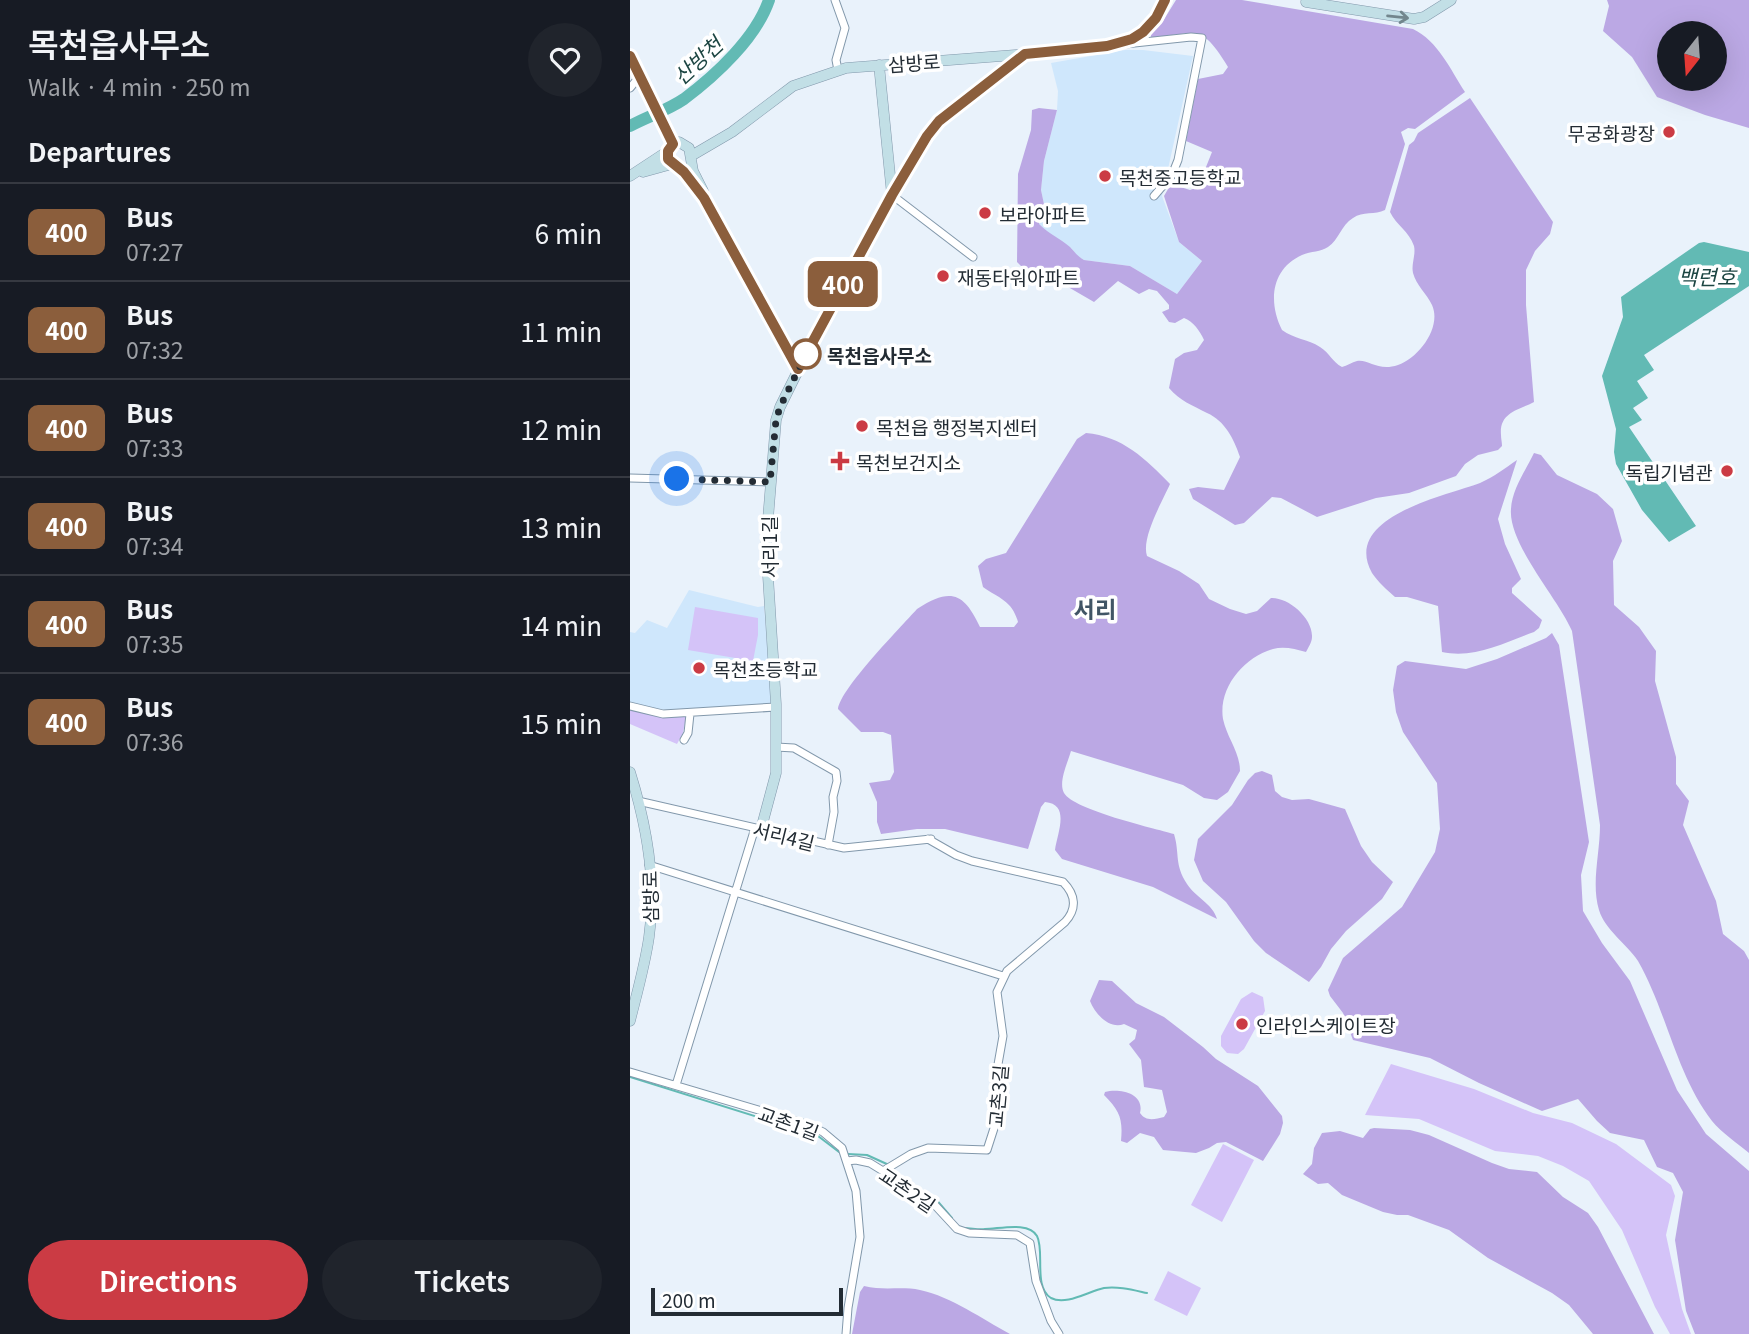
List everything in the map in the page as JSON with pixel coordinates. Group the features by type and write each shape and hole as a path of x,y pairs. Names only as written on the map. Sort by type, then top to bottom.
{"street":[{"path":"835,0 845,27 836,60 838,69"},
{"name":"삼방로","path":"1120,44 1143,32 1156,18 1165,0"},
{"path":"1303,1 1414,19 1424,17 1451,0"},
{"name":"삼방로","path":"690,158 793,86 838,69 1202,38 1178,160 1172,175 1154,196"},
{"name":"서리1길","path":"676,1085 735,891 775,782 776,707 766,544 776,420 798,369 927,136 939,121 1025,54"},
{"path":"630,56 669,143 668,159 684,172 704,198 798,369"},
{"path":"879,65 892,195 973,257"},
{"path":"630,88 642,79"},
{"name":"삼방로","path":"686,145 727,134"},
{"path":"631,176 669,143 679,142 691,151 690,158 704,198"},
{"path":"631,176 685,164 690,158"},
{"path":"630,478 770,482"},
{"path":"630,706 663,714 776,707"},
{"path":"689,736 690,713"},
{"path":"776,747 794,748 836,772 834,812 828,845"},
{"name":"삼방로","path":"630,772 649,865 650,934 630,1021"},
{"name":"서리4길","path":"638,801 844,848 929,839 972,862 1063,882 1071,891 1075,905 1071,916 1003,976"},
{"path":"649,865 1003,976"},
{"name":"교촌3길","path":"888,1168 911,1154 928,1148 987,1150 997,1119 995,1087 1003,1024 996,999 1003,976"},
{"name":"교촌1길","path":"630,1072 815,1127 842,1149 856,1191 860,1237 846,1334"},
{"name":"교촌2길","path":"846,1159 888,1168 889,1180 932,1202 957,1229 969,1233 1017,1235 1030,1243 1036,1281 1051,1321 1059,1334"}],"shaded area":[{"path":"1176,0 1242,0 1413,29 1430,41 1443,56 1465,92 1415,129 1408,128 1401,132 1405,144 1385,210 1357,216 1346,224 1328,247 1292,261 1278,278 1275,308 1282,330 1320,347 1342,367 1361,361 1391,367 1406,361 1421,349 1434,323 1432,305 1413,273 1412,241 1390,212 1409,145 1418,133 1470,98 1553,222 1550,234 1535,251 1526,270 1526,305 1534,402 1516,410 1503,421 1502,446 1498,450 1478,455 1465,464 1456,476 1409,493 1376,498 1317,517 1281,498 1272,497 1244,523 1235,525 1193,499 1189,489 1198,487 1224,490 1240,457 1235,444 1219,421 1182,400 1169,388 1175,359 1184,353 1197,350 1204,340 1196,327 1184,318 1175,323 1169,322 1162,312 1169,309 1169,305 1157,291 1149,289 1139,294 1118,281 1094,302 1044,273 1041,286 1017,262 1018,174 1031,130 1032,110 1039,108 1057,110 1044,161 1041,190 1044,204 1039,224 1084,260 1130,266 1177,294 1202,261 1179,242 1164,196 1171,184 1190,190 1198,187 1212,152 1186,141 1198,79 1223,74 1228,67 1211,43 1197,34 1151,38 1151,31 1163,21"},
{"path":"1607,0 1749,0 1749,128 1657,97 1632,57 1603,31 1609,6"},
{"name":"목천중고등학교","path":"1125,50 1193,56 1162,196 1179,242 1202,261 1177,294 1130,266 1084,260 1039,225 1044,204 1041,190 1044,161 1057,110 1058,91 1051,63"},
{"path":"1086,433 1111,439 1132,450 1170,484 1150,530 1147,556 1179,571 1199,584 1209,599 1230,609 1246,614 1257,611 1271,598 1285,601 1304,616 1311,630 1312,639 1306,652 1281,648 1262,653 1243,666 1229,685 1223,719 1238,758 1240,771 1228,792 1217,800 1204,798 1183,785 1071,751 1066,766 1062,788 1064,793 1082,806 1174,834 1183,877 1190,889 1212,909 1217,919 1153,887 1062,859 1055,850 1060,814 1053,804 1045,802 1041,807 1028,849 945,829 917,829 881,834 877,822 877,802 869,783 890,780 894,772 891,735 883,732 861,732 838,709 849,687 872,658 917,609 929,602 948,596 955,597 968,607 980,627 1014,627 1018,622 1012,609 1004,600 983,587 978,566 986,559 1006,553 1077,439"},
{"path":"1534,453 1541,455 1557,475 1597,494 1613,509 1622,541 1613,561 1614,605 1639,627 1656,651 1655,681 1676,757 1676,784 1689,801 1683,825 1716,901 1723,934 1744,951 1749,960 1749,1153 1712,1121 1700,1103 1680,1063 1657,1001 1638,961 1606,924 1599,910 1596,879 1600,825 1572,631 1525,554 1512,523 1514,494"},
{"path":"1517,460 1498,519 1505,544 1521,579 1512,588 1512,593 1542,620 1539,628 1477,652 1442,652 1438,606 1407,597 1395,597 1383,586 1372,573 1366,554 1371,537 1383,523 1401,512 1422,502 1480,483"},
{"name":"목천초등학교","path":"689,590 758,607 764,606 772,704 679,712 630,704 630,632 635,633 647,620 667,628"},
{"path":"695,607 758,618 753,661 688,650"},
{"path":"1552,633 1559,645 1589,842 1581,875 1583,911 1630,981 1677,1090 1706,1134 1749,1171 1749,1334 1695,1334 1686,1311 1675,1240 1683,1192 1673,1173 1657,1167 1644,1140 1610,1133 1578,1099 1542,1111 1430,1058 1353,1040 1343,1013 1328,990 1343,958 1402,907 1435,852 1440,829 1437,783 1403,732 1396,712 1393,690 1397,666 1405,661 1466,669 1497,659"},
{"path":"630,710 663,717 686,717 683,733 677,744 630,724"},
{"path":"1262,771 1272,775 1275,791 1282,797 1292,800 1309,799 1345,809 1361,846 1372,862 1393,882 1382,899 1346,931 1309,982 1266,953 1254,941 1226,902 1203,881 1194,860 1198,839 1232,805 1248,780 1255,773"},
{"path":"1099,980 1112,981 1136,1003 1164,1017 1216,1059 1258,1086 1282,1116 1283,1123 1280,1134 1263,1161 1226,1142 1217,1143 1196,1153 1163,1150 1154,1137 1140,1133 1127,1143 1121,1141 1119,1116 1104,1095 1105,1092 1124,1092 1135,1097 1141,1106 1140,1113 1148,1119 1164,1117 1167,1112 1162,1090 1144,1087 1141,1060 1129,1044 1135,1039 1137,1030 1124,1024 1108,1023 1092,1006 1090,1001"},
{"name":"인라인스케이트장","path":"1252,992 1263,997 1265,1011 1244,1049 1238,1054 1227,1053 1221,1046 1221,1036 1241,999"},
{"path":"1391,1064 1474,1089 1533,1113 1572,1123 1616,1144 1671,1185 1675,1196 1666,1235 1682,1309 1691,1334 1670,1334 1655,1307 1622,1230 1589,1181 1538,1156 1495,1151 1419,1119 1365,1115"},
{"path":"1374,1128 1410,1130 1429,1135 1509,1169 1537,1172 1563,1197 1588,1213 1654,1334 1593,1334 1569,1305 1488,1258 1449,1230 1408,1215 1383,1212 1342,1195 1328,1183 1318,1184 1303,1174 1312,1164 1314,1148 1322,1133 1340,1131 1363,1138"},
{"path":"1223,1144 1254,1160 1222,1222 1191,1205"},
{"path":"1168,1271 1201,1288 1187,1316 1154,1300"},
{"path":"864,1286 932,1293 1010,1334 852,1334 860,1292"}],"water":[{"name":"백련호","path":"1704,242 1749,252 1749,286 1644,355 1654,370 1637,381 1648,398 1633,408 1642,420 1629,427 1696,526 1669,542 1642,510 1616,464 1616,429 1602,376 1623,317 1621,297"}],"waterway":[{"name":"산방천","path":"630,126 678,103 709,79 745,42 769,0"},
{"path":"630,1077 818,1136 839,1152"},
{"path":"848,1154 867,1155 889,1165"},
{"path":"892,1170 901,1181 934,1197 952,1218"},
{"path":"964,1228 1021,1227 1033,1231 1039,1243 1042,1286 1051,1298 1070,1299 1109,1288 1147,1293"}],"bus line":[{"name":"400","path":"630,56 673,144 669,147 668,159 681,168 704,198 798,369 892,195 939,121 1025,54 1107,46 1132,39 1156,18 1165,0"}],"place":[{"name":"무궁화광장","path":"1669,132"},
{"name":"목천중고등학교","path":"1105,176"},
{"name":"보라아파트","path":"985,213"},
{"name":"재동타워아파트","path":"943,276"},
{"name":"목천읍사무소","path":"806,354"},
{"name":"목천읍 행정복지센터","path":"862,426"},
{"name":"목천보건지소","path":"840,461"},
{"name":"독립기념관","path":"1727,471"},
{"name":"목천초등학교","path":"699,668"},
{"name":"인라인스케이트장","path":"1242,1024"}],"district":[{"name":"서리","path":"1095,608"}],"route":[{"path":"677,479 770,482 776,420 808,350 806,354"}]}
